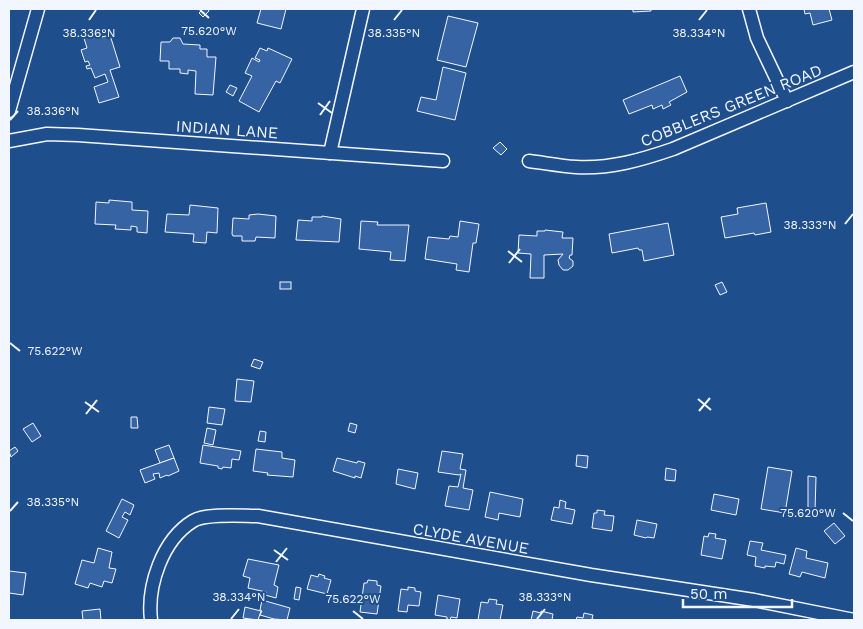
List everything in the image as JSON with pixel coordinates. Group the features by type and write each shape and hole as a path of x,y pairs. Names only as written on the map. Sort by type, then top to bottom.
{"street":[{"path":"9,111 38,9"},
{"path":"330,153 363,9"},
{"path":"749,9 757,38 787,101"},
{"name":"COBBLERS GREEN ROAD","path":"529,161 577,167 618,165 646,158 673,149 854,72"},
{"name":"INDIAN LANE","path":"9,142 47,134 262,147 443,161"},
{"name":"CLYDE AVENUE","path":"151,620 150,603 155,575 162,557 172,542 194,521 221,516 258,516 590,575 754,600 854,620"}],"building":[{"path":"203,9 208,9 209,11 203,17 199,13"},
{"path":"261,9 286,9 281,29 257,23"},
{"path":"633,9 651,9 651,11 633,12"},
{"path":"804,9 829,9 832,20 813,25 810,13 805,14"},
{"path":"448,16 478,23 466,67 437,60"},
{"path":"100,29 102,37 110,35 120,67 110,70 119,97 99,103 94,87 108,82 105,74 95,78 91,68 87,69 86,66 90,65 88,61 85,62 81,50 87,48 83,35"},
{"path":"173,38 180,38 183,44 200,45 200,49 207,49 207,57 216,57 213,95 195,94 196,71 188,70 188,74 180,73 180,69 169,69 169,61 160,61 161,42 170,42"},
{"path":"260,48 267,51 268,48 292,59 280,83 276,81 259,112 239,101 252,76 245,73 252,58 259,62 260,60 255,58"},
{"path":"443,67 466,73 455,120 417,111 421,97 436,100"},
{"path":"680,76 687,92 669,102 671,105 663,109 662,105 653,109 652,105 629,114 623,100"},
{"path":"230,85 237,88 233,96 226,92"},
{"path":"500,142 507,149 501,155 493,148"},
{"path":"109,200 132,202 132,210 148,211 147,233 137,232 137,227 131,226 131,230 115,229 116,225 95,224 96,202 109,203"},
{"path":"766,203 771,232 725,238 721,217 738,214 737,208"},
{"path":"190,205 218,208 217,233 207,232 206,243 193,242 194,234 165,232 167,214 189,215"},
{"path":"249,215 276,216 275,238 256,237 255,241 242,241 242,236 233,236 233,218 249,219"},
{"path":"322,216 341,219 339,242 296,240 298,220 312,221 312,217"},
{"path":"361,221 378,222 377,225 409,225 405,261 390,260 391,252 359,249"},
{"path":"460,221 479,224 476,243 473,243 469,272 456,270 457,264 425,259 428,237 449,239 450,236 458,237"},
{"path":"668,223 674,255 644,261 642,250 638,248 612,253 609,234"},
{"path":"537,231 563,232 562,238 573,238 572,255 569,258 573,261 573,266 568,270 563,270 558,260 563,254 544,255 544,278 530,278 531,254 518,253 519,235 537,236"},
{"path":"280,282 291,282 291,289 280,289"},
{"path":"722,282 727,292 720,295 715,285"},
{"path":"254,359 263,362 260,369 251,366"},
{"path":"237,379 254,381 251,402 235,401"},
{"path":"209,407 225,409 222,425 207,423"},
{"path":"131,417 137,417 138,428 131,428"},
{"path":"33,423 41,436 32,442 23,429"},
{"path":"350,423 357,425 355,433 348,431"},
{"path":"207,428 216,430 213,445 204,443"},
{"path":"260,431 266,432 265,442 258,441"},
{"path":"169,445 174,458 160,463 155,450"},
{"path":"203,445 241,451 239,460 232,459 231,468 223,467 222,469 218,468 218,466 200,463"},
{"path":"15,447 18,451 11,457 9,451"},
{"path":"256,449 282,452 282,458 295,460 293,477 267,475 268,473 253,471"},
{"path":"442,451 463,454 460,469 466,470 463,488 473,490 469,510 445,506 449,486 458,487 461,474 438,472"},
{"path":"577,455 588,456 587,468 576,466"},
{"path":"174,458 179,471 160,478 159,473 153,474 155,479 145,483 140,470"},
{"path":"337,458 365,463 361,478 333,471"},
{"path":"768,467 792,471 785,513 761,509"},
{"path":"666,468 676,470 675,481 665,480"},
{"path":"398,469 418,473 415,489 396,484"},
{"path":"808,476 816,477 815,511 808,511"},
{"path":"490,492 523,499 520,517 499,513 498,520 485,517"},
{"path":"714,494 739,499 736,515 711,510"},
{"path":"122,499 134,505 130,515 125,512 122,517 128,520 119,538 106,531"},
{"path":"560,500 566,502 565,508 575,510 572,524 551,520 554,507 559,508"},
{"path":"597,510 605,511 604,515 614,516 612,531 592,528 594,513 597,513"},
{"path":"637,520 657,524 654,538 634,535"},
{"path":"834,523 845,536 835,544 824,531"},
{"path":"709,533 716,534 715,538 726,540 722,559 701,555 704,536 708,537"},
{"path":"750,541 763,543 761,550 786,555 784,564 776,562 775,567 765,566 765,568 755,566 756,557 747,555"},
{"path":"98,548 112,552 109,568 116,569 112,583 104,581 102,587 90,583 88,588 75,584 82,560 94,563"},
{"path":"796,548 807,551 806,558 828,563 825,578 802,572 800,577 789,574"},
{"path":"248,559 279,565 274,585 278,587 276,598 265,595 266,592 248,588 250,578 243,576"},
{"path":"9,571 26,573 23,595 9,593"},
{"path":"319,574 331,580 327,594 307,589 311,575 318,577"},
{"path":"368,580 377,581 377,585 381,586 377,614 360,612 364,583 367,583"},
{"path":"296,587 301,588 299,600 294,599"},
{"path":"408,587 415,588 415,591 421,592 419,606 408,605 407,612 398,611 401,589 408,590"},
{"path":"438,595 460,599 457,618 451,617 450,620 447,617 435,615"},
{"path":"489,599 497,600 496,604 503,605 500,620 478,620 481,602 488,603"},
{"path":"262,600 290,608 287,620 260,615"},
{"path":"245,607 261,611 258,620 243,618"},
{"path":"100,609 101,620 83,620 82,611"},
{"path":"533,611 553,614 552,620 531,620"},
{"path":"584,613 593,615 592,619 596,620 576,620 577,617 583,618"}]}
